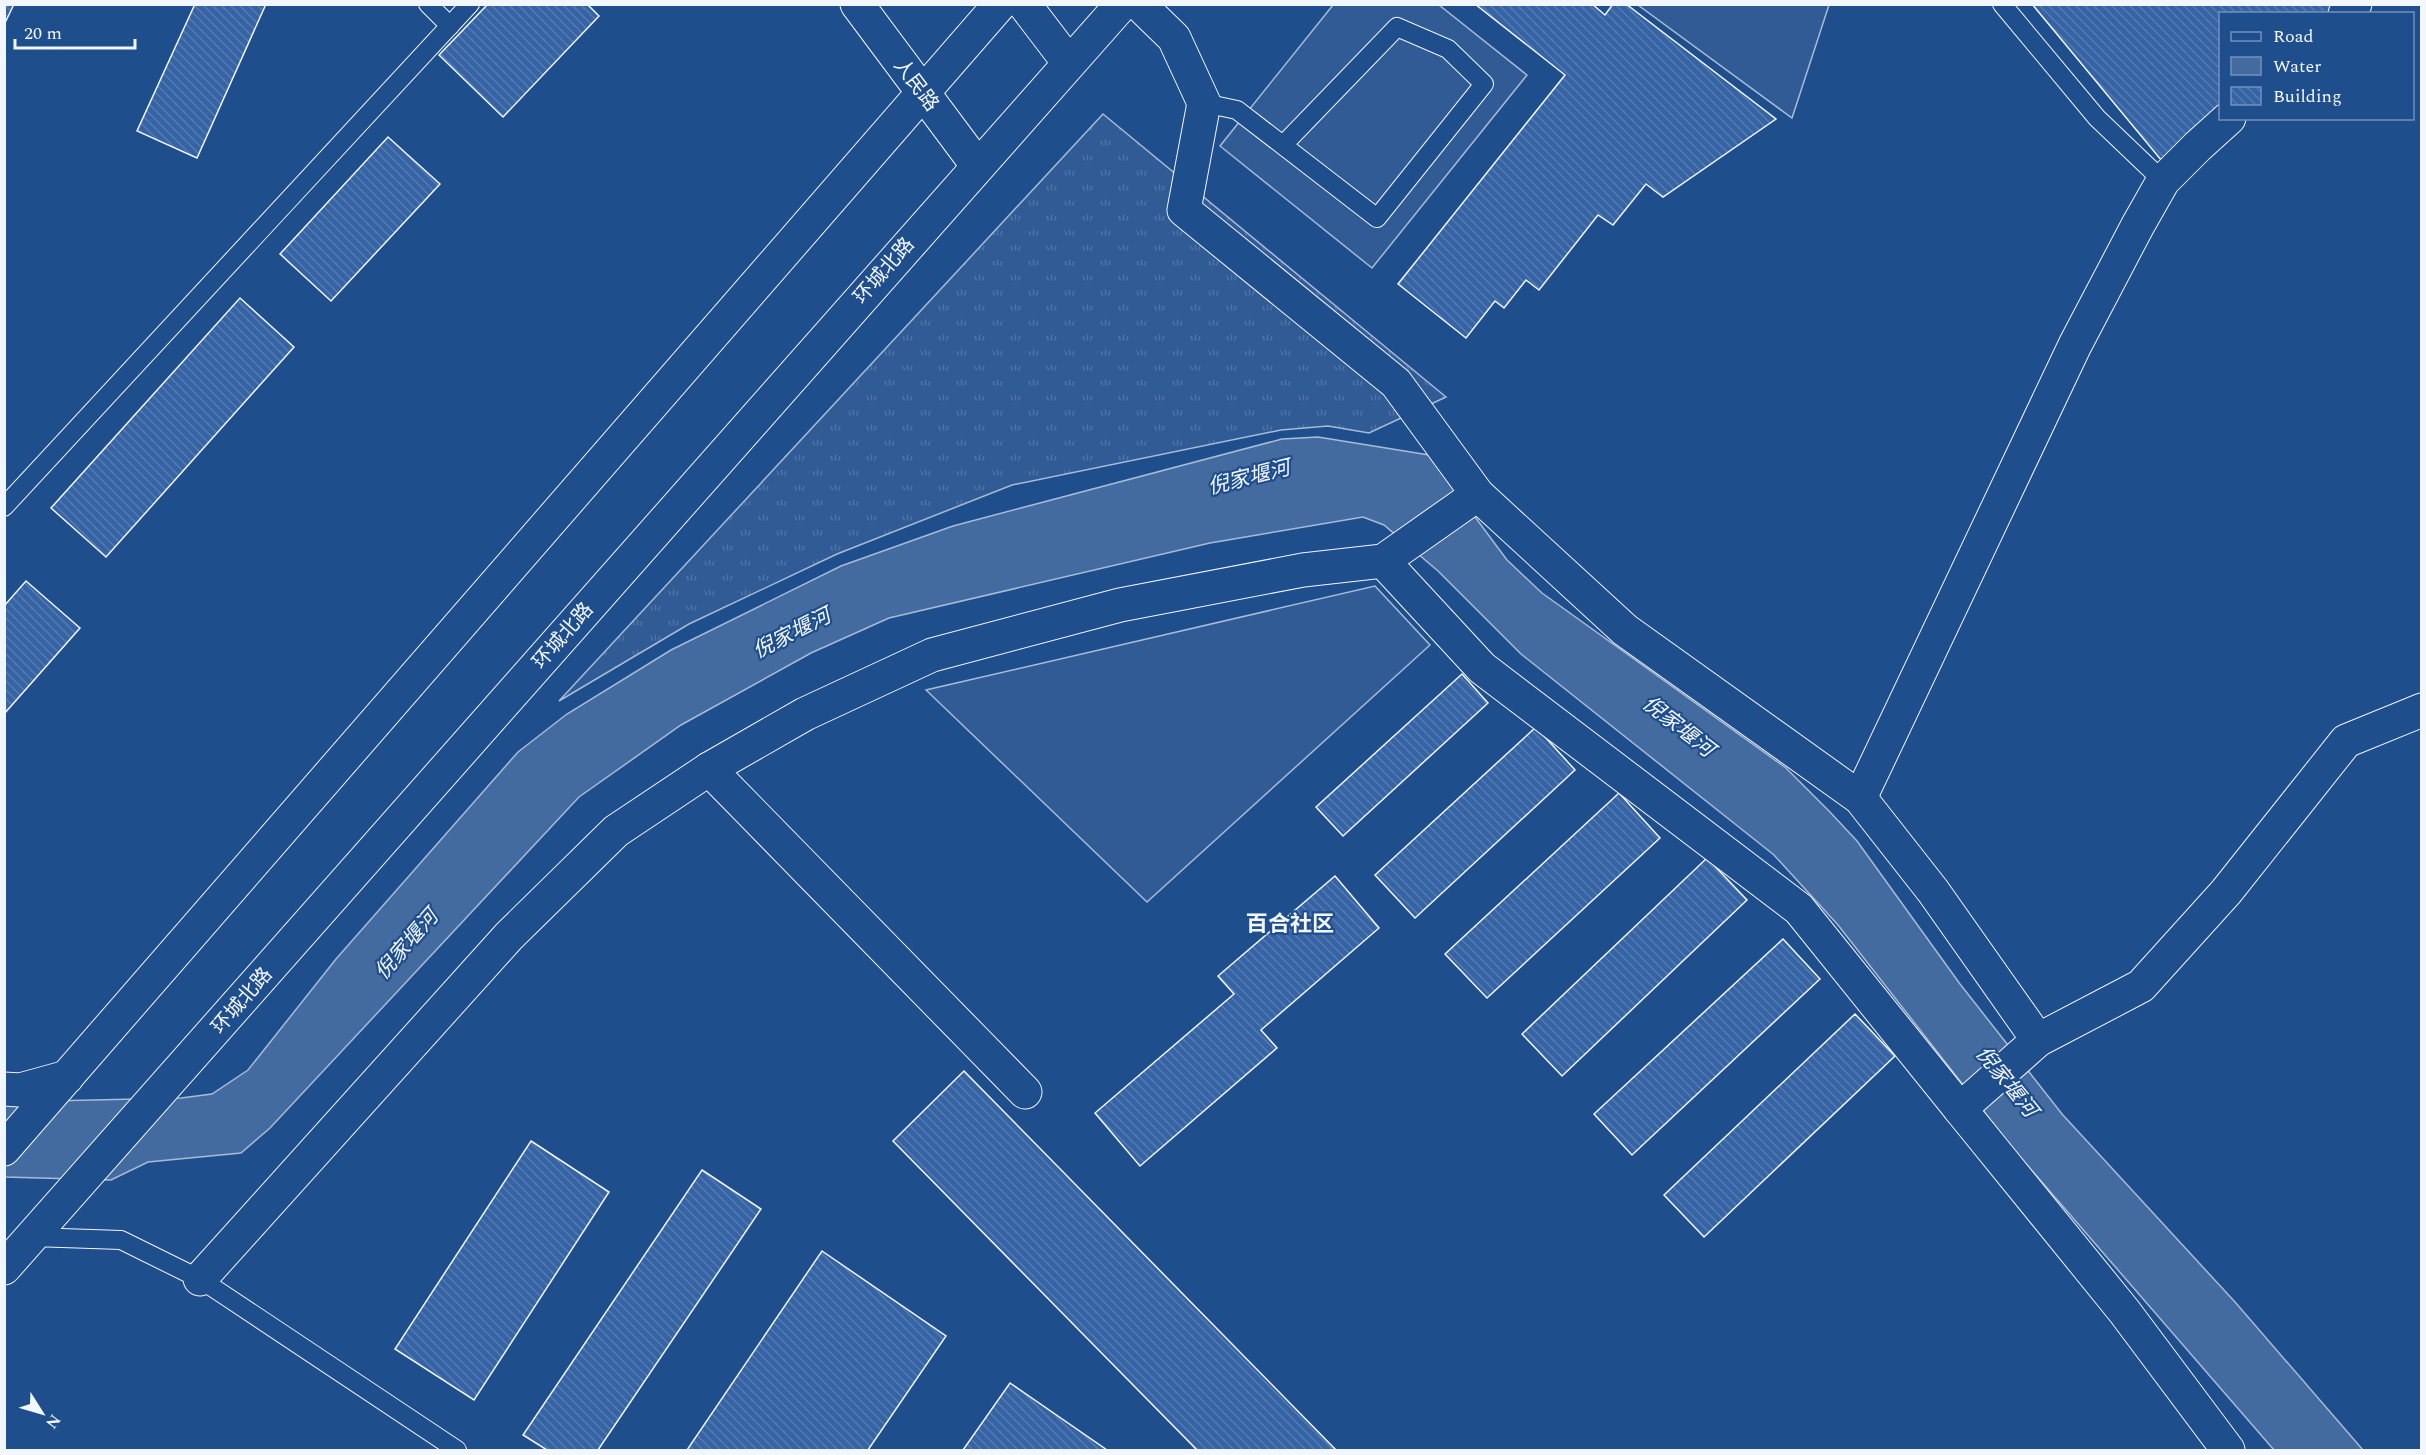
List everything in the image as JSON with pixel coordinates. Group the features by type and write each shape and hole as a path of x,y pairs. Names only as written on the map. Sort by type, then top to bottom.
{"street":[{"name":"人民路","path":"857,4 922,95 977,165"},
{"path":"4,1149 1000,4"},
{"path":"1024,4 1069,63"},
{"name":"环城北路","path":"4,1268 163,1091 977,165 1122,4"},
{"path":"1139,4 1174,38 1204,103 1184,210 1396,383 1476,496 1625,630 1860,798 1933,891 2037,1040"},
{"path":"1860,798 2075,345 2163,181 2227,120"},
{"path":"200,1278 509,936 616,831 709,769 805,714 932,655 1120,605 1303,570 1384,561 1476,496"},
{"path":"1384,561 1482,668 1799,909 2124,1311 2228,1450"},
{"path":"1961,1107 2037,1040 2141,987 2226,892 2346,741 2421,710"},
{"path":"709,769 1025,1092"},
{"path":"4,1089 20,1090 67,1077"}],"lane":[{"path":"428,4 450,26"},
{"path":"4,507 470,4"},
{"path":"2002,4 2097,118 2163,181"},
{"path":"1204,103 1237,110 1377,218 1484,84 1448,49 1397,27 1283,145"},
{"path":"40,1228 121,1240 200,1278 457,1450"}],"green space":[{"path":"1103,114 1446,397 1369,433 1328,426 1281,430 1012,485 837,554 689,624 559,701"}],"shaded area":[{"path":"1333,5 1439,5 1527,75 1372,268 1220,146"},
{"path":"1638,5 1829,5 1792,118"},
{"path":"1375,586 1430,645 1147,902 926,690"}],"water":[{"name":"倪家堰河","path":"1318,437 1429,455 1507,560 1542,593 1786,768 1857,841 1960,984 2062,1114 2235,1302 2363,1450 2274,1450 2014,1150 1838,925 1774,855 1521,654 1438,571 1384,525 1363,517 1210,543 889,618 811,653 681,725 579,797 270,1128 241,1153 148,1162 111,1180 5,1177 5,1102 181,1098 212,1094 248,1070 336,959 518,752 567,714 671,650 841,566 953,526 1282,439"}],"building":[{"path":"4,4 14,4 4,25"},
{"path":"195,4 266,4 197,158 137,131"},
{"path":"488,4 587,4 599,16 503,117 439,55"},
{"path":"1475,4 1592,4 1605,15 1613,4 1626,4 1776,119 1663,197 1646,184 1613,225 1598,215 1539,290 1526,280 1504,308 1495,301 1466,338 1398,284 1565,75"},
{"path":"2032,4 2350,4 2341,12 2219,12 2219,113 2162,161"},
{"path":"388,137 440,184 331,301 280,254"},
{"path":"240,298 294,347 106,557 51,508"},
{"path":"26,581 80,628 4,714 4,606"},
{"path":"1462,674 1488,703 1343,836 1316,807"},
{"path":"1536,727 1575,770 1415,918 1375,875"},
{"path":"1619,793 1660,838 1487,998 1445,954"},
{"path":"1707,858 1747,900 1562,1076 1522,1034"},
{"path":"1335,876 1379,928 1261,1030 1277,1048 1140,1166 1095,1113 1234,994 1218,976"},
{"path":"1783,939 1820,979 1632,1155 1594,1114"},
{"path":"1855,1014 1895,1056 1704,1237 1664,1195"},
{"path":"964,1071 1336,1450 1197,1450 893,1141"},
{"path":"531,1141 609,1192 474,1400 395,1349"},
{"path":"702,1170 761,1209 598,1450 547,1450 523,1435"},
{"path":"822,1251 946,1336 868,1450 687,1450"},
{"path":"1010,1383 1107,1450 963,1450"}],"district":[{"name":"百合社区","path":"1290,924"}]}
